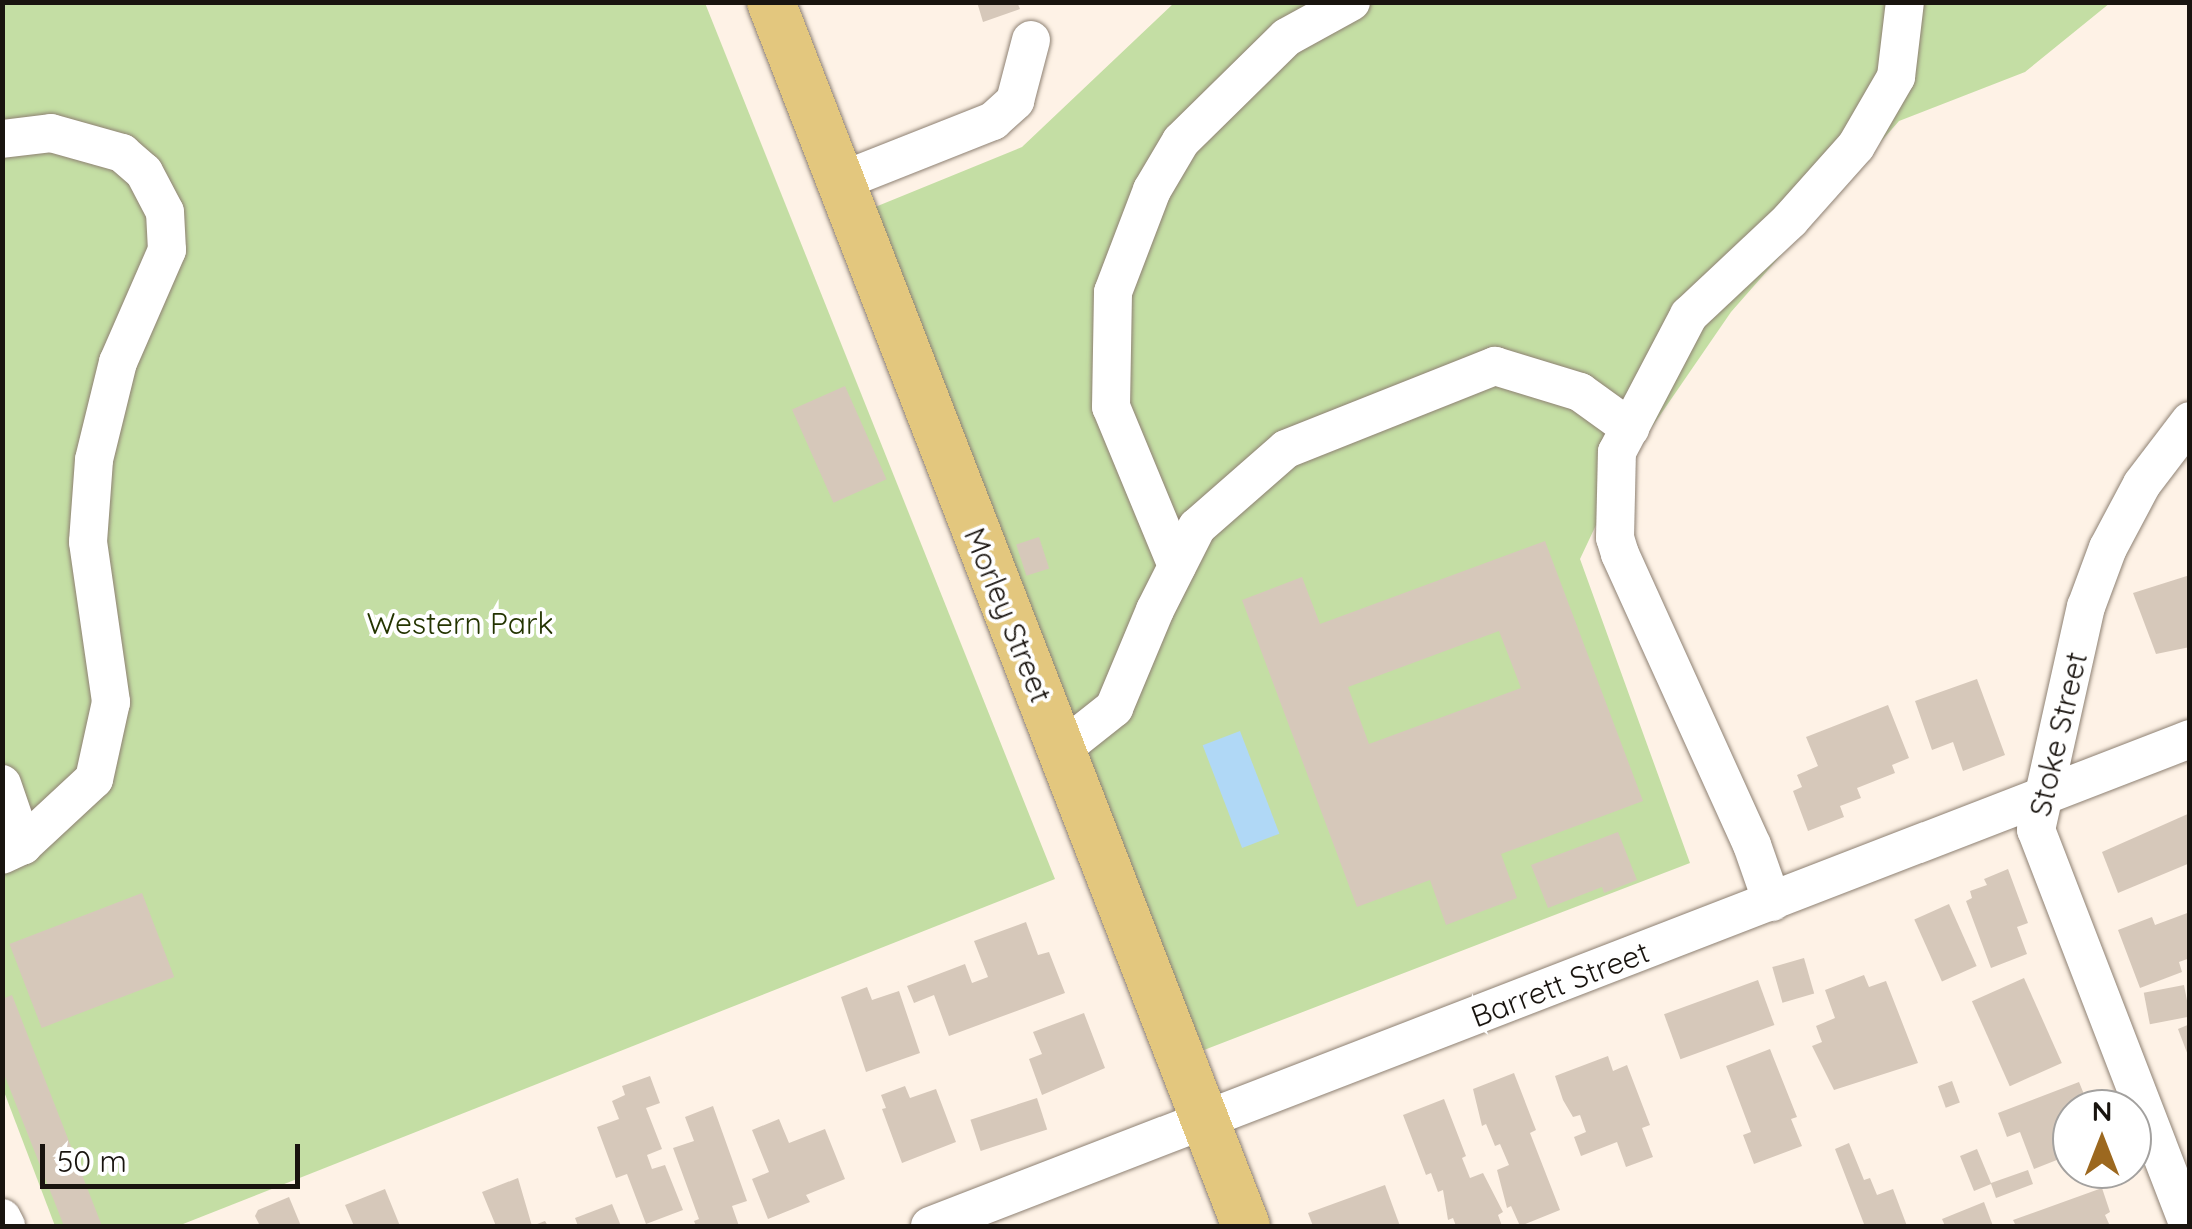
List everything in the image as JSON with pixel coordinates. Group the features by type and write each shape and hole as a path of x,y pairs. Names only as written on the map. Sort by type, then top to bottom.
{"main road":[{"name":"Morley Street","path":"770,2 1246,1226"}],"street":[{"path":"1177,566 1111,406 1113,292 1152,190 1181,141 1287,37 1351,2"},
{"path":"1772,902 1752,845 1615,538 1617,452 1689,315 1790,220 1856,146 1896,77 1905,2"},
{"path":"839,182 993,121 1014,101 1031,40"},
{"path":"2,139 51,132 122,154 144,172 165,212 166,250 118,362 94,460 88,542 111,702 105,736 94,779 13,850"},
{"path":"1062,750 1114,708 1198,527 1286,449 1495,366 1580,392 1630,428"},
{"name":"Stoke Street","path":"2189,1226 2036,830 2086,607 2108,548 2142,484 2190,421"},
{"name":"Barrett Street","path":"930,1226 2190,739"},
{"path":"2,784 13,850"},
{"path":"2,1218 6,1226"}],"green space":[{"name":"Western Park","path":"3,3 705,3 1055,879 178,1226 55,1226 3,1089"},
{"path":"1174,3 2110,3 2025,72 1899,121 1731,312 1621,472 1580,559 1690,863 1204,1050 858,214 1022,147"}],"water":[{"path":"1240,731 1279,834 1242,848 1203,745"}],"building":[{"path":"977,2 1017,2 1020,9 983,22"},
{"path":"845,386 886,479 834,503 792,410"},
{"path":"1039,537 1049,568 1026,576 1016,544"},
{"path":"1545,541 1643,801 1501,854 1517,898 1446,925 1430,880 1357,907 1242,600 1302,577 1320,624","holes":["1499,631 1521,688 1369,744 1348,687"]},
{"path":"2190,575 2190,647 2156,654 2133,593"},
{"path":"1977,679 2005,755 1963,771 1953,742 1932,750 1915,701"},
{"path":"1888,705 1909,758 1892,765 1895,773 1857,788 1861,798 1840,806 1844,817 1808,831 1793,791 1802,787 1797,775 1818,766 1806,737"},
{"path":"2190,813 2190,863 2118,893 2102,852"},
{"path":"1618,832 1637,880 1604,893 1602,887 1548,908 1531,865"},
{"path":"2008,869 2028,923 2017,927 2027,954 1991,968 1966,901 1972,898 1970,891 1987,885 1984,879"},
{"path":"142,893 174,977 42,1028 9,944"},
{"path":"1949,904 1977,966 1942,982 1914,919"},
{"path":"2190,912 2190,958 2179,962 2182,972 2140,988 2118,930 2152,917 2155,925"},
{"path":"1026,922 1038,955 1049,952 1065,993 949,1036 934,995 914,1003 907,986 965,964 972,983 988,977 974,941"},
{"path":"1804,958 1814,994 1782,1003 1772,967"},
{"path":"1864,975 1869,987 1886,981 1918,1063 1834,1090 1812,1046 1822,1042 1816,1026 1835,1018 1825,990"},
{"path":"2024,978 2062,1063 2010,1086 1972,1001"},
{"path":"1758,980 1774,1025 1680,1059 1664,1014"},
{"path":"2184,985 2190,1016 2150,1024 2144,993"},
{"path":"867,987 872,1000 899,991 920,1053 866,1072 841,997"},
{"path":"12,995 102,1226 64,1226 2,1069 2,999"},
{"path":"1084,1013 1105,1068 1042,1095 1029,1059 1042,1054 1033,1032"},
{"path":"2190,1024 2190,1058 2189,1058 2178,1029"},
{"path":"1770,1049 1797,1117 1791,1119 1802,1146 1754,1164 1743,1135 1751,1132 1726,1066"},
{"path":"1608,1056 1613,1071 1627,1065 1650,1125 1642,1128 1653,1157 1626,1167 1617,1142 1581,1156 1574,1137 1586,1132 1580,1115 1573,1117 1563,1100 1555,1076"},
{"path":"1514,1073 1536,1130 1530,1133 1560,1210 1520,1226 1511,1206 1507,1208 1497,1170 1509,1165 1500,1144 1495,1146 1486,1124 1482,1126 1473,1089"},
{"path":"650,1076 660,1103 646,1108 662,1149 647,1155 652,1169 665,1165 683,1210 646,1224 627,1174 616,1178 597,1127 619,1119 612,1101 625,1095 622,1086"},
{"path":"1952,1081 1960,1103 1946,1108 1938,1086"},
{"path":"2079,1082 2082,1089 2061,1089"},
{"path":"905,1086 910,1098 936,1089 956,1142 902,1163 882,1109 886,1108 881,1095"},
{"path":"2052,1092 2052,1162 2034,1169 2020,1132 2007,1137 1998,1113"},
{"path":"1037,1098 1047,1129 981,1151 970,1120"},
{"path":"1444,1099 1466,1156 1462,1158 1470,1178 1483,1173 1503,1212 1498,1215 1502,1226 1456,1226 1453,1218 1448,1220 1443,1190 1438,1192 1431,1173 1426,1175 1403,1115"},
{"path":"713,1106 747,1201 732,1206 739,1226 696,1226 694,1221 699,1219 673,1148 694,1141 685,1117"},
{"path":"779,1119 789,1143 825,1129 845,1179 806,1195 810,1202 768,1219 752,1179 769,1172 752,1130"},
{"path":"1849,1143 1864,1180 1870,1178 1877,1195 1893,1189 1907,1226 1864,1224 1835,1149"},
{"path":"1977,1149 1991,1183 2028,1170 2033,1184 1996,1198 1991,1184 1974,1191 1960,1156"},
{"path":"518,1178 532,1226 496,1226 482,1192"},
{"path":"1385,1185 1400,1226 1313,1226 1308,1213"},
{"path":"385,1189 400,1226 354,1226 345,1205"},
{"path":"2099,1189 2110,1212 2105,1215 2110,1226 2016,1226 2013,1220"},
{"path":"289,1197 301,1226 260,1226 255,1216 258,1210"},
{"path":"1984,1202 1993,1226 1945,1226 1942,1219"},
{"path":"612,1204 621,1226 578,1226 575,1218"}]}
